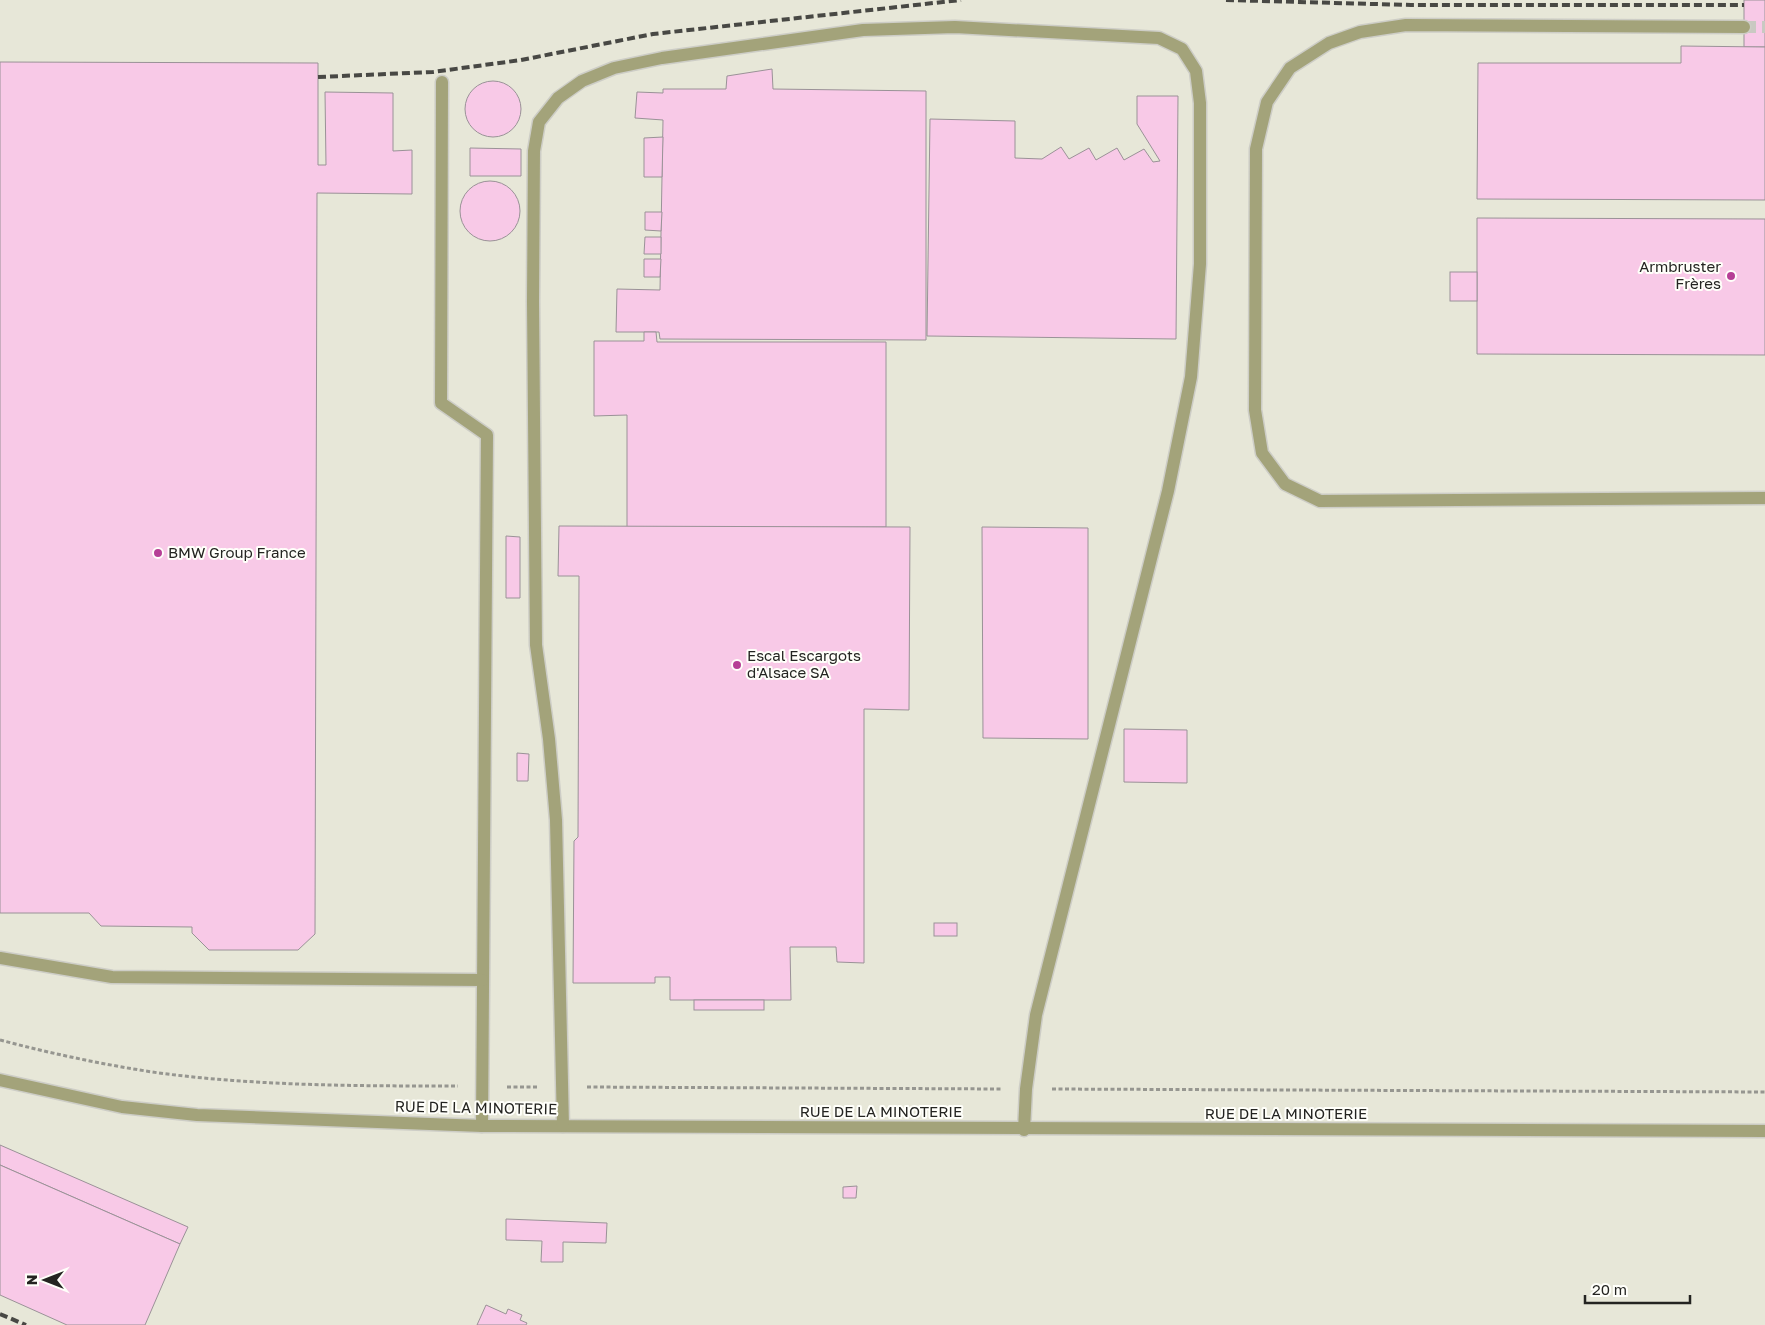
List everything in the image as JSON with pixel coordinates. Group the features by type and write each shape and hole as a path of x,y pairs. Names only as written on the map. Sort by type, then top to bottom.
{"street":[{"path":"1744,27 1406,25 1360,32 1329,43 1290,68 1267,102 1256,149 1255,410 1262,453 1285,484 1320,501 1765,498"},
{"path":"563,1126 556,820 549,740 536,644 534,151 539,122 558,98 582,81 614,68 662,58 863,30 955,26 1159,38 1182,49 1196,71 1200,103 1200,264 1191,377 1168,491 1036,1015 1026,1089 1024,1130"},
{"path":"442,82 441,403 487,435 482,1126"},
{"path":"0,958 112,977 482,980"},
{"name":"RUE DE LA MINOTERIE","path":"0,1080 122,1107 197,1115 482,1126 1024,1130 1765,1131"}],"path":[{"path":"0,1040 117,1066 220,1079 362,1086 1765,1092"}],"shaded area":[{"path":"0,0 1765,0 1765,1325 0,1325"}],"building":[{"path":"1744,0 1765,0 1765,47 1744,47"},
{"path":"1681,46 1765,47 1765,200 1477,199 1478,63 1681,63"},
{"name":"BMW Group France","path":"0,62 318,63 318,165 326,165 325,92 393,93 393,151 412,150 412,194 317,193 315,934 298,950 209,950 192,933 192,927 101,926 89,913 0,913"},
{"path":"772,69 773,89 926,91 926,340 660,339 659,332 616,332 617,289 660,290 663,120 635,118 637,92 663,93 663,89 726,89 727,76"},
{"path":"487,81 499,81 509,85 517,93 521,109 517,125 509,133 499,137 487,137 477,133 469,125 465,115 465,103 469,93 477,85"},
{"path":"1137,96 1178,96 1176,339 927,336 930,119 1015,121 1015,158 1042,159 1061,147 1069,159 1089,148 1096,160 1117,148 1124,160 1144,149 1153,162 1160,161 1137,124"},
{"path":"663,137 662,177 644,177 644,138"},
{"path":"470,148 521,149 521,176 470,176"},
{"path":"490,181 507,186 515,194 520,211 515,228 507,236 490,241 473,236 465,228 460,211 465,194 473,186"},
{"path":"645,212 662,212 661,231 645,230"},
{"path":"1477,218 1765,219 1765,355 1477,354"},
{"path":"645,237 661,237 661,254 644,254"},
{"path":"644,259 661,259 660,277 644,277"},
{"path":"1450,272 1477,272 1477,301 1450,301"},
{"path":"644,332 656,332 657,342 886,342 886,527 627,527 627,415 594,416 594,341 644,341"},
{"path":"559,526 910,527 909,710 864,709 864,963 837,962 836,947 790,947 791,1000 670,1000 670,977 655,977 655,983 573,983 574,841 578,837 579,576 558,576"},
{"path":"982,527 1088,528 1088,739 983,738"},
{"path":"506,536 520,537 520,598 506,598"},
{"path":"1124,729 1187,730 1187,783 1124,782"},
{"path":"517,753 529,754 528,781 517,781"},
{"path":"934,923 957,923 957,936 934,936"},
{"path":"694,1000 764,1000 764,1010 694,1010"},
{"path":"0,1145 188,1227 180,1244 0,1165"},
{"path":"0,1165 180,1244 145,1325 67,1325 0,1295"},
{"path":"857,1186 856,1198 843,1198 843,1187"},
{"path":"506,1219 607,1223 606,1243 563,1242 563,1262 541,1262 542,1241 506,1240"},
{"path":"486,1305 506,1314 508,1309 522,1315 520,1320 527,1323 526,1325 477,1325"}],"tunnel":[{"path":"1744,27 1765,27"}],"railway":[{"path":"318,77 433,72 521,60 653,34 961,0"},
{"path":"1226,0 1411,5 1744,5"},
{"path":"0,1314 26,1325"}],"place":[{"name":"Armbruster Frères","path":"1731,276"},
{"name":"BMW Group France","path":"158,553"},
{"name":"Escal Escargots d'Alsace SA","path":"737,665"}]}
